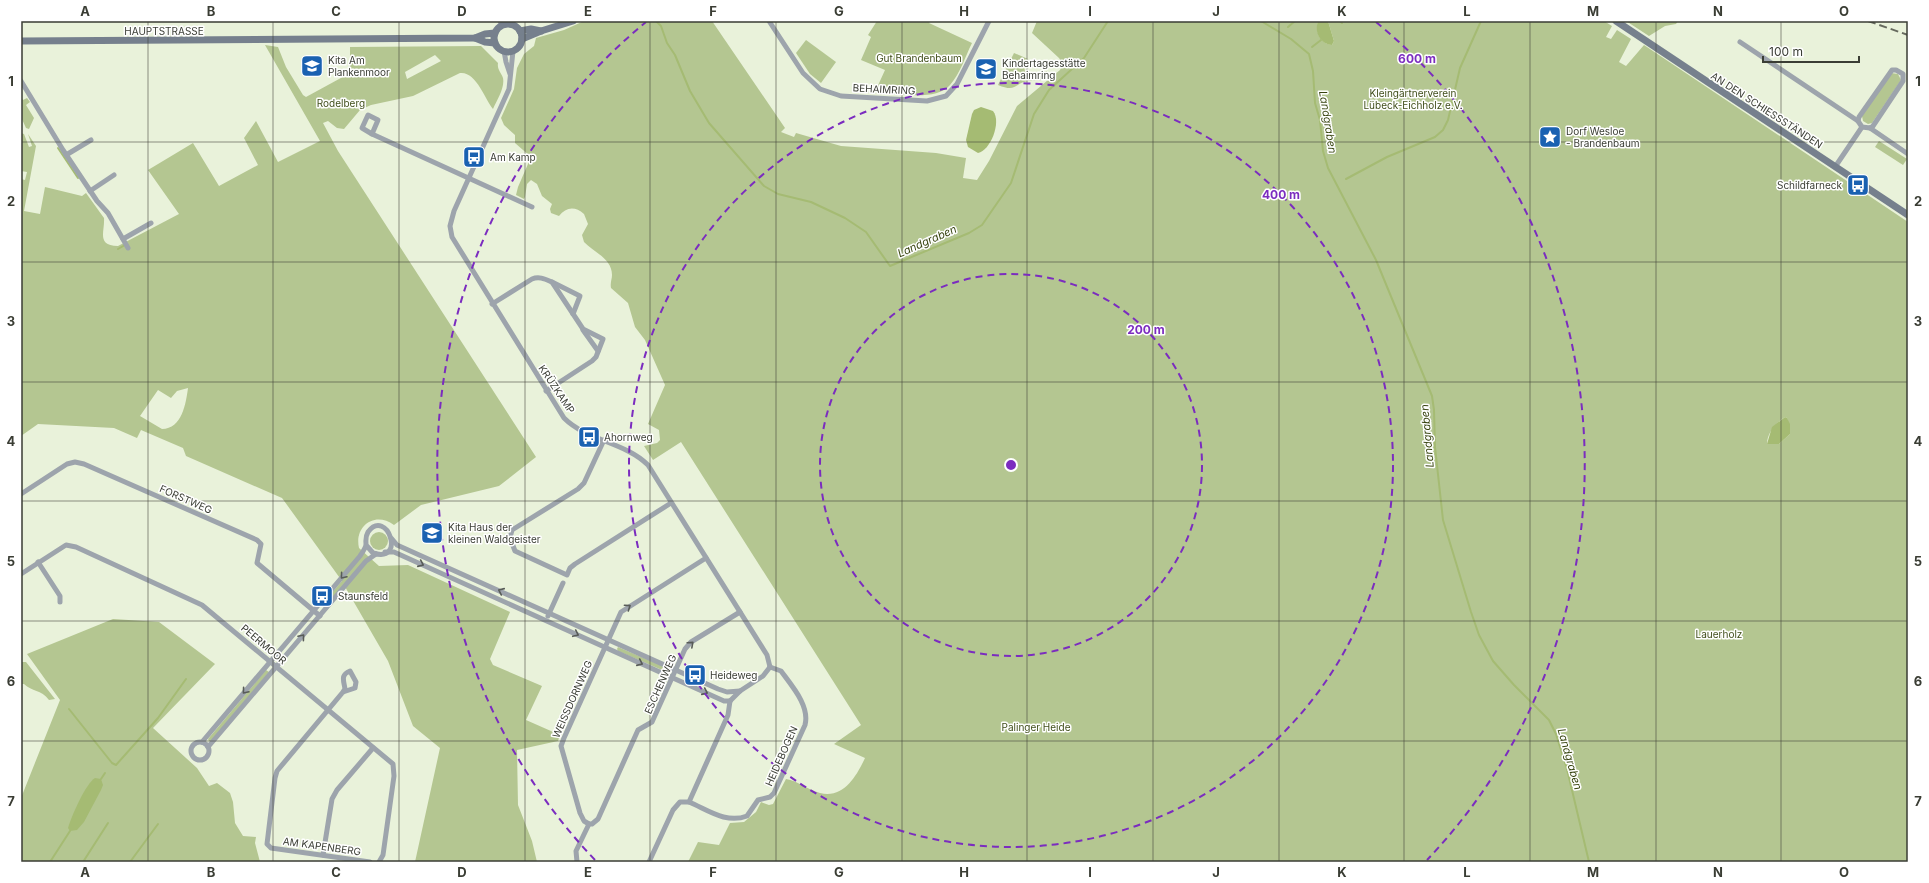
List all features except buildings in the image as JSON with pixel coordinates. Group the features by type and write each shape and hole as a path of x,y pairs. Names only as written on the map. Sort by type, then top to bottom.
{"main road":[{"path":"522,39 541,31 573,21"},
{"name":"AN DEN SCHIESSSTÄNDEN","path":"1616,21 1908,215"},
{"path":"495,43 495,33 505,23 515,26 520,31 522,39 519,46 513,51 504,51"},
{"path":"520,31 531,29 541,31"},
{"name":"HAUPTSTRASSE","path":"21,41 476,38 485,34 495,33"},
{"name":"HAUPTSTRASSE","path":"476,38 485,42 495,43 498,48 504,51"}],"street":[{"name":"BEHAIMRING","path":"770,21 803,73 820,89 841,96 927,101 946,96 957,84 989,21"},
{"path":"1740,42 1858,121 1862,127 1870,128 1908,154"},
{"name":"KRÜZKAMP","path":"504,51 510,74"},
{"name":"KRÜZKAMP","path":"513,51 509,89 451,220 450,233 454,243 546,391 568,421 640,457 648,465 767,655 770,667"},
{"path":"1858,121 1859,117 1890,72 1896,70 1908,78"},
{"path":"1870,128 1873,126 1903,81 1903,74"},
{"path":"21,81 66,155 90,191 108,213 128,248"},
{"path":"1835,167 1862,127"},
{"path":"372,134 532,207"},
{"path":"66,155 91,140"},
{"path":"90,191 114,175"},
{"path":"123,239 151,223"},
{"path":"492,304 532,279 539,277 580,296 573,314"},
{"path":"552,282 598,351"},
{"path":"546,391 592,361 598,351 603,339 582,329"},
{"path":"565,578 515,551 510,542 510,534 578,489 584,483 604,440"},
{"name":"FORSTWEG","path":"21,494 67,464 75,462 84,464 257,540 261,544 257,563 314,611"},
{"path":"546,620 570,568 671,503"},
{"path":"202,742 208,747 209,753 206,758 200,761 194,759 191,754 192,747 196,743 202,742 314,611 360,556 366,545 366,536 369,531 377,527 386,529 397,545 724,692 740,691"},
{"path":"385,552 391,546 392,539"},
{"name":"PEERMOOR","path":"21,574 66,545 76,547 202,605 393,764 394,770 383,855 379,862"},
{"path":"366,545 370,551 376,554"},
{"path":"208,747 366,561 376,554 385,552 394,552 672,678 724,701 730,702"},
{"path":"606,647 623,610 706,558"},
{"path":"38,562 60,596 60,602"},
{"path":"314,611 320,616"},
{"name":"ESCHENWEG","path":"577,862 576,851 589,824 592,824 598,819 638,730 652,722 686,649 691,642 740,612"},
{"name":"WEISSDORNWEG","path":"589,824 584,821 580,813 561,746 606,647"},
{"path":"649,862 673,810 680,802 689,802 728,715 730,702 740,691 763,676 770,667"},
{"name":"HEIDEBOGEN","path":"689,802 732,819 746,816 758,800 770,797 774,793 805,725 806,713 803,705 782,671 770,667"},
{"path":"328,710 343,692"},
{"name":"AM KAPENBERG","path":"328,710 277,771 274,778 266,839 267,844 271,848 370,862"},
{"path":"323,855 332,799 337,790 373,748"}],"green space":[{"path":"584,21 712,21 785,128 781,132 794,137 796,133 841,146 936,153 966,158 963,178 977,180 989,161 1017,106 1060,70 1063,64 1059,58 1032,33 1037,21 1318,21 1317,29 1319,37 1324,42 1332,45 1334,41 1328,21 1604,21 1612,26 1606,37 1611,39 1617,30 1631,39 1619,62 1626,66 1644,45 1908,222 1908,862 688,862 698,842 719,845 730,823 744,822 756,812 761,802 769,805 773,804 786,779 820,793 828,794 843,789 854,778 865,758 834,744 861,725 681,442 653,460 644,446 657,443 660,440 659,430 648,424 665,385 645,340 635,327 628,303 611,288 612,275 609,264 584,242 582,235 588,224 584,214 581,211 574,209 568,209 559,216 551,213 550,209 552,204 542,196 537,184 531,180 527,184 524,199 516,195 531,157 515,143 515,135 504,125 501,118 514,89 517,68 524,54 534,46 536,38 564,30","holes":["1785,417 1787,418 1790,434 1779,444 1767,444 1767,440 1775,425"]},
{"name":"Gut Brandenbaum","path":"877,21 930,21 929,23 972,43 957,76 944,90 925,95 904,95 875,92 885,70 861,60 871,37 868,35"},
{"path":"1626,21 1678,21 1676,24 1665,26 1649,36"},
{"path":"806,40 836,62 821,83 810,74 796,53"},
{"name":"Rodelberg","path":"265,45 278,47 286,67 303,95 306,97 350,73 350,47 481,46 498,63 498,67 503,78 503,86 493,109 480,86 471,76 460,73 413,96 371,105 360,110 344,129 337,128 328,121 323,123 338,151 536,457 499,486 421,505 394,525 387,521 373,520 363,527 358,540 359,548 379,566 408,565 510,612 490,659 493,665 542,686 526,720 560,735 558,741 517,750 518,805 532,841 537,862 415,862 440,748 413,726 388,661 344,585 325,606 322,604 342,581 282,498 186,456 183,448 141,430 137,438 114,428 38,424 21,436 21,179 25,180 27,172 21,171 21,133 24,134 29,147 32,146 28,134 36,146 24,211 40,214 45,187 82,196 86,193 104,218 104,241 111,245 118,246 179,214 148,170 193,143 219,186 258,165 244,138 256,121 278,162 320,141","holes":["435,55 441,61 407,79 405,72","188,388 182,414 174,425 169,428 162,429 140,416 158,390 171,398 177,391"]},
{"path":"1014,53 1028,59 1024,67 1025,71 1033,74 1047,71 1047,79 1023,82 1012,88 998,85"},
{"path":"1891,73 1898,74 1901,80 1872,123 1868,124 1863,121 1862,116"},
{"path":"21,97 23,100 27,98 30,102 26,105 34,118 29,129 26,128 21,117"},
{"path":"1879,141 1907,159 1903,165 1875,147"},
{"path":"375,532 383,532 388,537 386,548 383,550 375,550 370,545 370,537"},
{"path":"113,619 159,622 215,664 153,728 197,768 209,786 217,783 230,793 233,802 235,823 243,836 256,837 255,843 260,862 21,862 21,798 60,700 27,654"},
{"path":"618,647 665,667 664,670 618,651"},
{"path":"21,662 26,662 55,699 49,700 40,692 21,684"},
{"path":"266,670 269,672 211,741 209,741 208,739"}],"shaded area":[{"path":"1318,21 1328,21 1334,41 1332,45 1324,42 1319,37 1317,29"},
{"path":"981,107 993,111 996,122 990,142 987,147 978,153 968,147 966,140 972,114 974,110"},
{"path":"1785,417 1790,424 1790,434 1779,444 1767,444 1772,427"},
{"path":"95,778 101,779 103,785 101,790 84,822 77,830 70,831 68,828 75,809 87,786"}],"waterway":[{"name":"Landgraben","path":"656,21 661,26 667,43 675,55 690,91 709,123 764,186 778,194 811,202 845,218 866,232 890,266 969,233 982,225 1011,183 1034,114 1049,90 1084,58 1108,21"},
{"name":"Landgraben","path":"1261,21 1291,39 1309,54 1313,71 1315,103 1320,120 1323,151 1328,168 1376,260 1432,396 1435,447 1443,520 1471,612 1479,635 1493,661 1514,685 1549,720 1556,734 1567,769 1589,862"},
{"path":"1288,27 1295,21"},
{"path":"1346,179 1387,157 1435,137 1443,130 1448,120 1460,68 1481,21"},
{"path":"1312,47 1321,40"},
{"path":"58,148 78,178"},
{"path":"118,249 125,245"},
{"path":"69,709 112,763 116,765 158,718 186,679"},
{"path":"101,779 105,773"},
{"path":"83,862 108,823"},
{"path":"130,862 158,824"},
{"path":"50,862 70,831"}],"railway":[{"path":"1868,21 1908,35"}],"place":[{"name":"Kita Am Plankenmoor","path":"312,66"},
{"name":"Kindertagesstätte Behaimring","path":"986,69"},
{"name":"Dorf Wesloe - Brandenbaum","path":"1550,137"},
{"name":"Am Kamp","path":"474,157"},
{"name":"Schildfarneck","path":"1858,185"},
{"name":"Ahornweg","path":"589,437"},
{"name":"Kita Haus der kleinen Waldgeister","path":"432,533"},
{"name":"Staunsfeld","path":"322,596"},
{"name":"Heideweg","path":"695,675"}],"park label":[{"name":"Kleingärtnerverein Lübeck-Eichholz e.V.","path":"1413,98"},
{"name":"Lauerholz","path":"1719,634"},
{"name":"Palinger Heide","path":"1036,727"}]}
